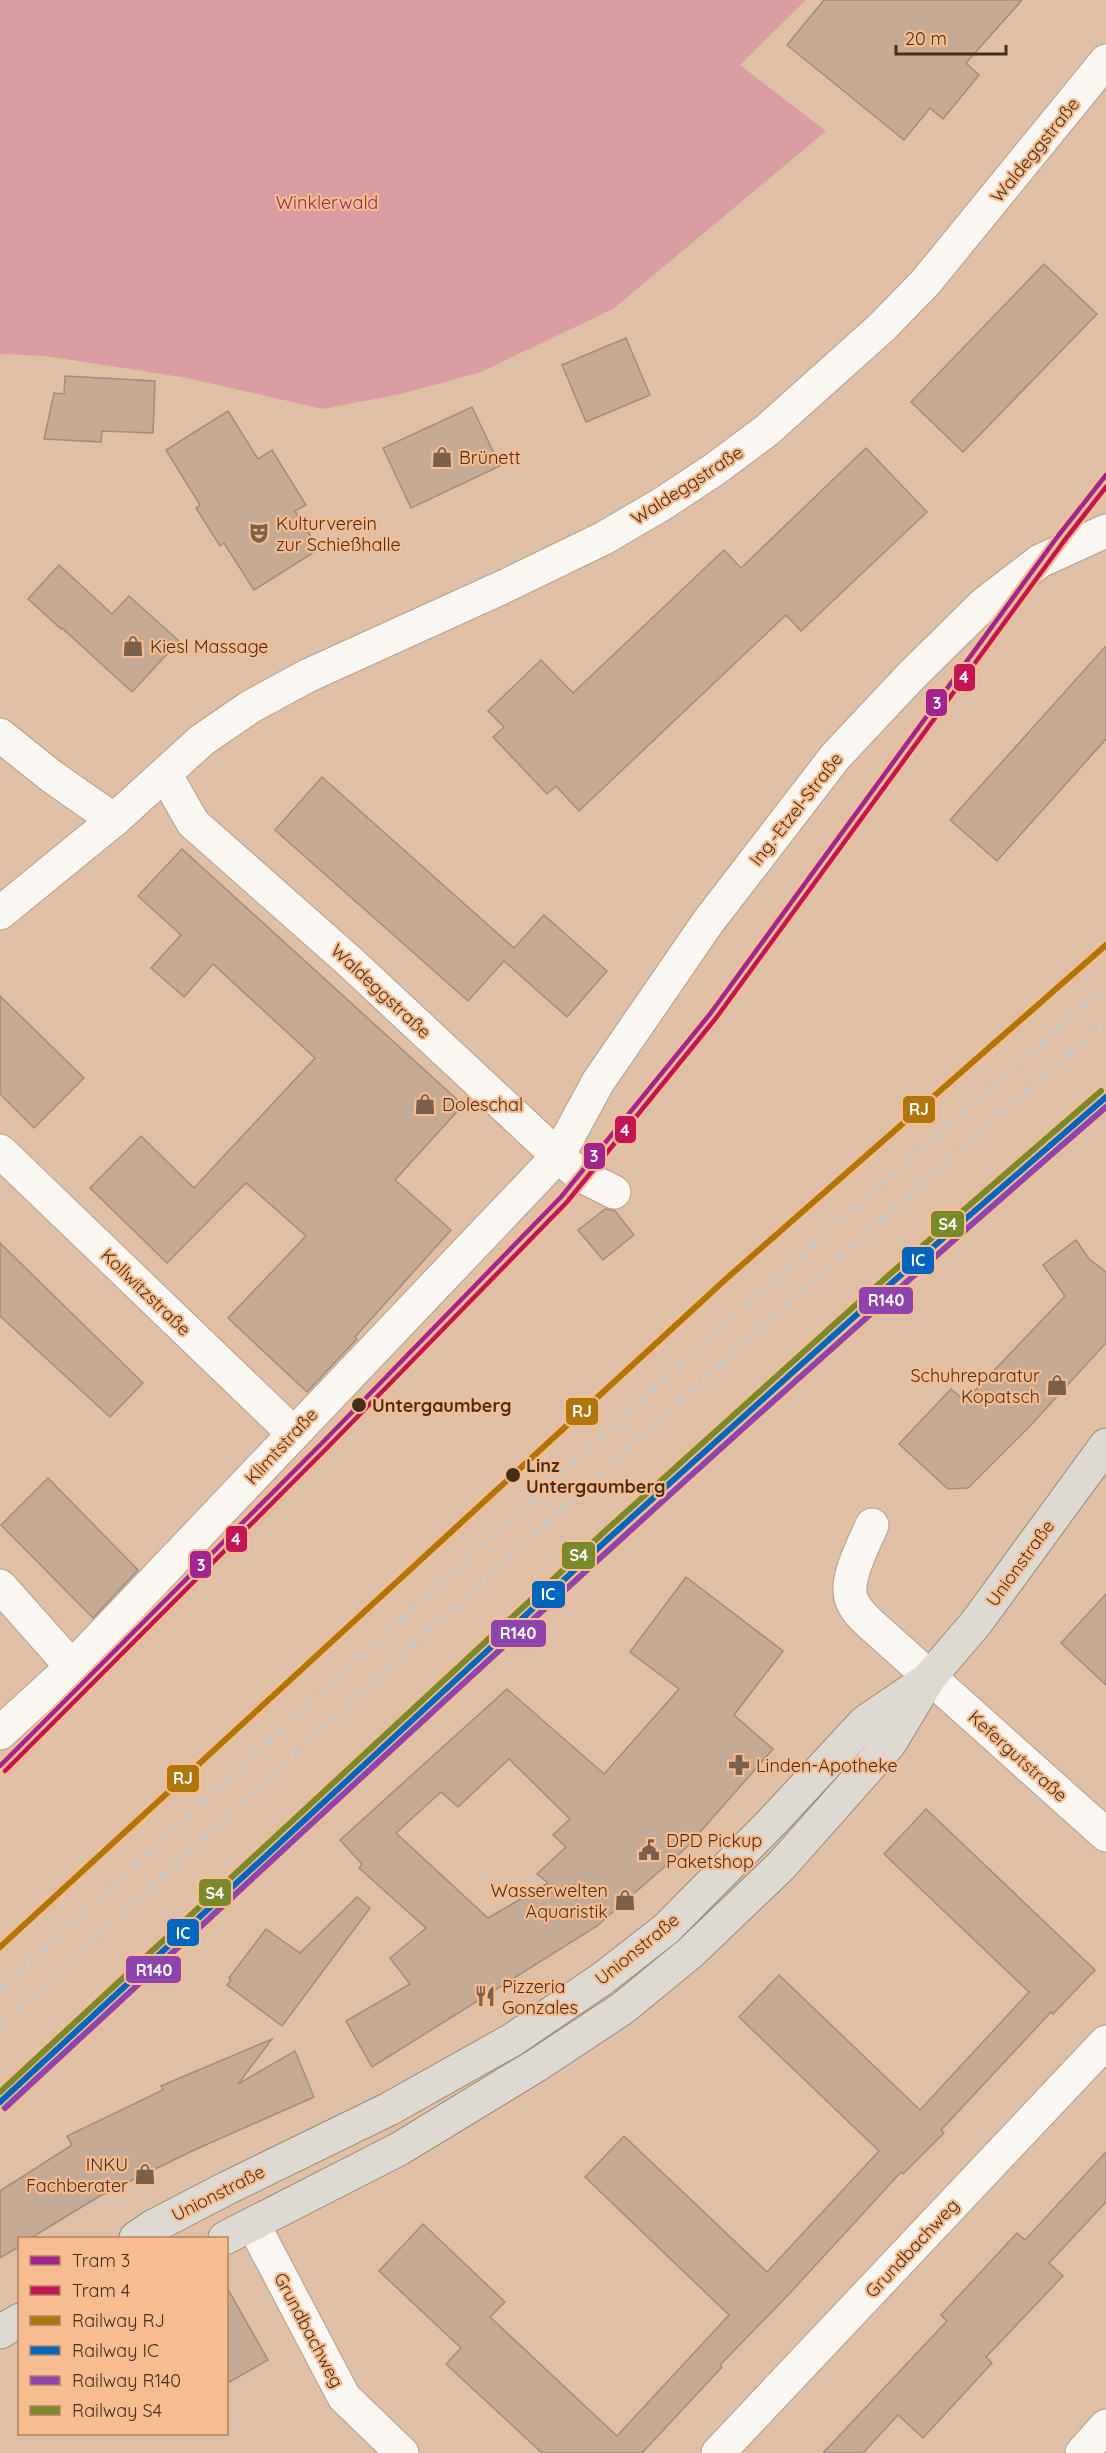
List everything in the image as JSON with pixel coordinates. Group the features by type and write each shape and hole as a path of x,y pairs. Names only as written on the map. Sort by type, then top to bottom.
{"main road":[{"name":"Unionstraße","path":"239,2231 399,2149 537,2066 623,2008 690,1953 782,1866 890,1743 929,1678 976,1623 1106,1445"},
{"name":"Unionstraße","path":"137,2237 227,2188 389,2109 512,2040 602,1979 666,1929 772,1822 865,1722 929,1678"}],"street":[{"name":"Waldeggstraße","path":"0,913 114,820 202,740 250,707 307,676 503,587 604,538 680,492 766,431 881,328 925,284 1106,61"},
{"name":"Ing.-Etzel-Straße","path":"558,1156 598,1082 708,922 835,757 910,677 984,604 1040,561 1106,531"},
{"path":"0,735 51,776 114,820"},
{"name":"Waldeggstraße","path":"165,774 194,823 348,960 558,1156 580,1175 614,1192"},
{"name":"Kollwitzstraße","path":"0,1151 293,1433"},
{"name":"Klimtstraße","path":"0,1733 72,1666 558,1156"},
{"path":"872,1525 855,1566 850,1585 850,1597 862,1616 929,1678"},
{"path":"0,1586 72,1666"},
{"name":"Kefergutstraße","path":"929,1678 1106,1836"},
{"name":"Grundbachweg","path":"718,2453 1106,2042"},
{"name":"Grundbachweg","path":"239,2231 344,2397 402,2453"},
{"path":"1082,2453 1106,2426"}],"green space":[{"name":"Winklerwald","path":"0,0 806,0 740,65 826,131 613,309 481,372 401,394 323,409 187,378 46,356 0,354"}],"building":[{"path":"824,0 1022,0 966,63 979,75 943,119 930,108 904,140 787,45"},
{"path":"1044,264 1097,314 963,452 911,402"},
{"path":"626,338 650,395 586,422 562,365"},
{"path":"65,376 155,381 153,433 102,431 101,442 44,439 54,393 64,394"},
{"name":"Brünett","path":"472,407 500,466 411,508 383,448"},
{"path":"228,411 258,459 272,450 306,505 295,511 319,549 254,590 224,543 220,546 196,508 200,505 166,450"},
{"path":"866,448 927,512 801,631 786,615 579,811 556,786 547,794 493,737 504,727 488,711 541,660 573,693 724,550 741,568"},
{"path":"59,565 112,614 129,596 179,641 132,692 28,599"},
{"path":"1106,646 1106,739 997,861 950,820"},
{"path":"322,777 514,948 544,915 607,971 567,1017 504,961 468,1001 275,830"},
{"path":"182,849 463,1105 395,1180 451,1230 355,1337 357,1339 307,1392 228,1318 306,1236 246,1183 167,1263 90,1188 141,1136 194,1188 315,1058 213,964 184,997 151,968 181,935 138,896"},
{"path":"0,996 84,1078 34,1128 0,1094"},
{"path":"605,1209 615,1211 634,1235 603,1260 578,1230"},
{"path":"1076,1240 1089,1259 1106,1272 1106,1343 1031,1425 968,1488 948,1489 899,1444 951,1389 965,1401 1065,1296 1043,1265"},
{"path":"0,1243 143,1383 110,1417 0,1316"},
{"path":"48,1478 138,1570 93,1618 1,1525"},
{"path":"686,1577 783,1651 734,1715 773,1749 687,1847 597,1926 372,2067 346,2021 410,1984 390,1958 426,1928 359,1868 362,1864 340,1840 507,1689 604,1774 679,1689 630,1652","holes":["509,1759 570,1819 553,1835 566,1847 537,1874 548,1883 488,1918 396,1833 441,1792 458,1807"]},
{"path":"1106,1594 1106,1685 1061,1643"},
{"path":"926,1809 1095,1970 1053,2014 1051,2012 941,2130 944,2133 903,2174 901,2172 790,2293 720,2365 722,2367 642,2453 542,2453 446,2364 461,2348 379,2271 423,2224 505,2302 490,2317 617,2436 729,2315 585,2177 624,2136 767,2272 879,2151 739,2017 779,1975 920,2110 1029,1992 884,1854"},
{"path":"357,1897 370,1908 282,2026 227,1985 231,1980 229,1978 266,1929 300,1953"},
{"path":"272,2039 238,2084 295,2051 314,2097 192,2151 98,2197 33,2237 18,2237 18,2247 0,2258 0,2191 72,2145 67,2136 163,2090 161,2086"},
{"path":"1106,2152 1106,2202 1049,2263 1063,2276 986,2357 992,2363 923,2438 898,2415 863,2453 823,2453 947,2321 941,2315 1017,2233 1025,2240"},
{"path":"228,2290 268,2360 228,2383"}],"railway":[{"path":"0,1990 687,1358 1106,987"},
{"path":"0,2026 687,1394 1106,1022"}],"tram line":[{"name":"3","path":"0,1766 324,1441 561,1197 710,1014 1058,536 1106,475"},
{"name":"4","path":"5,1771 329,1446 567,1202 716,1018 1064,541 1106,487"}],"rail line":[{"name":"RJ","path":"0,1947 726,1279 1106,945"},
{"name":"S4","path":"0,2092 603,1533 889,1275 1101,1091"},
{"name":"IC","path":"0,2102 608,1539 894,1281 1106,1097"},
{"name":"R140","path":"5,2108 414,1728 689,1477 1106,1107"}],"place":[{"name":"Brünett","path":"442,457"},
{"name":"Kulturverein zur Schießhalle","path":"259,533"},
{"name":"Kiesl Massage","path":"133,646"},
{"name":"Doleschal","path":"425,1104"},
{"name":"Schuhreparatur Kopatsch","path":"1057,1385"},
{"name":"Untergaumberg","path":"359,1405"},
{"name":"Linz Untergaumberg","path":"513,1475"},
{"name":"Linden-Apotheke","path":"739,1765"},
{"name":"DPD Pickup Paketshop","path":"649,1850"},
{"name":"Wasserwelten Aquaristik","path":"625,1900"},
{"name":"Pizzeria Gonzales","path":"485,1996"},
{"name":"INKU Fachberater","path":"145,2174"}]}
